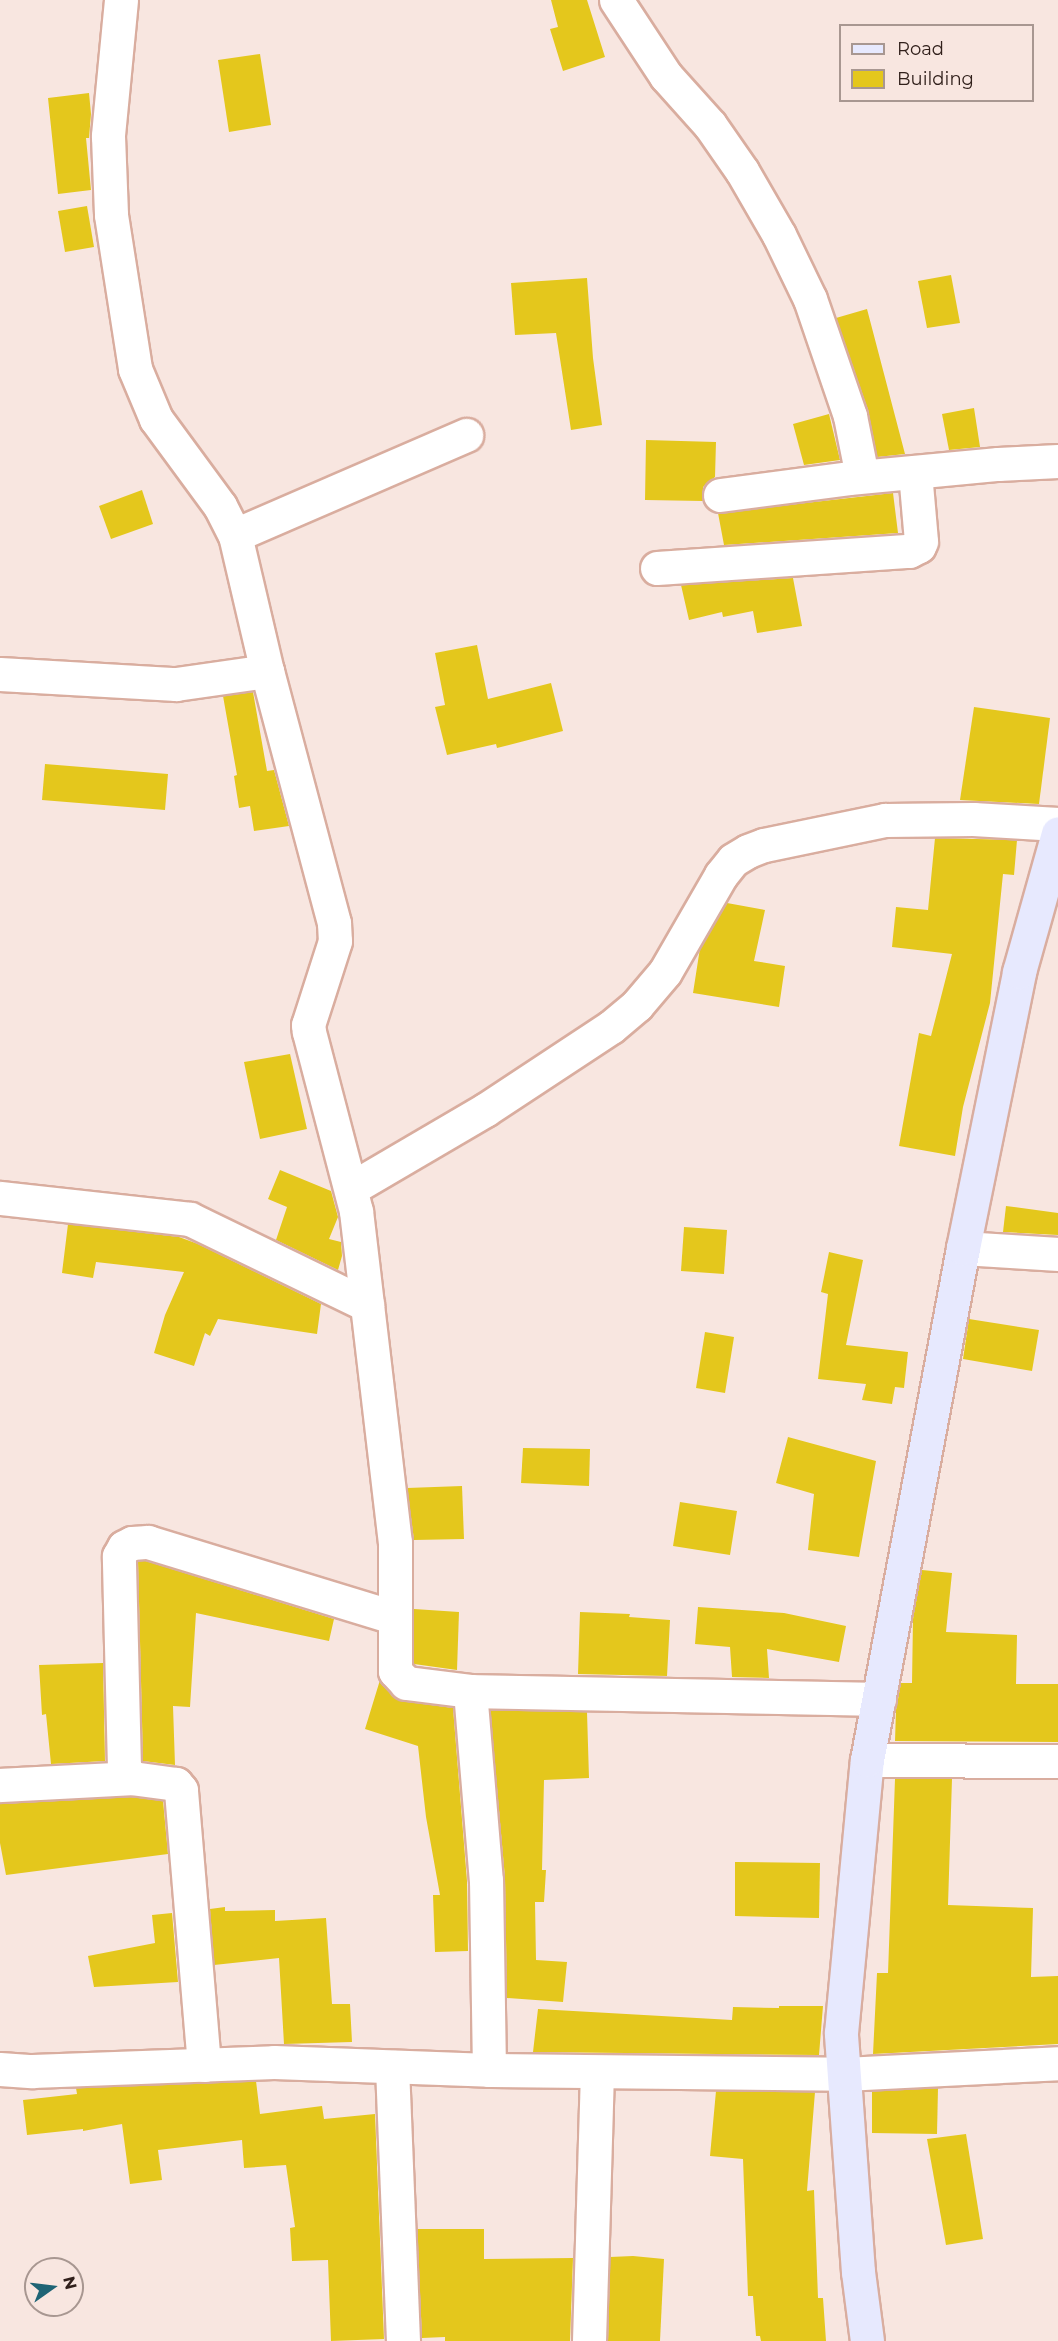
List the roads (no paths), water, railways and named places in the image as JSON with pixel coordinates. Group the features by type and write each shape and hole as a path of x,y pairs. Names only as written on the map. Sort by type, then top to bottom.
{"main road":[{"path":"867,2341 858,2272 841,2033 867,1760 963,1248 1018,972 1058,833"}],"street":[{"path":"121,0 108,136 111,215 135,369 156,419 220,507 235,535 267,670 334,923 335,941 308,1025 351,1188 367,1305 395,1542 393,1617 395,1671 406,1683 470,1691 879,1699"},
{"path":"616,0 666,76 710,125 742,171 779,235 810,299 850,416 862,476"},
{"path":"235,535 466,435"},
{"path":"720,495 862,476 1058,461"},
{"path":"657,568 909,551 921,542 915,472"},
{"path":"0,674 176,684 267,670"},
{"path":"351,1188 484,1110 611,1027 637,1005 665,972 721,875 733,860 748,851 764,845 885,820 962,819 1058,824"},
{"path":"0,1198 190,1219 367,1305"},
{"path":"963,1248 1058,1254"},
{"path":"132,1778 126,1773 123,1756 118,1573 119,1556 124,1547 138,1541 148,1542 393,1617"},
{"path":"470,1691 486,1880 489,2070"},
{"path":"867,1760 1058,1761"},
{"path":"0,1785 132,1778 176,1784 181,1790 204,2065"},
{"path":"0,2069 274,2062 489,2070 844,2074 1058,2063"},
{"path":"392,2067 403,2341"},
{"path":"589,2341 597,2072"}]}
